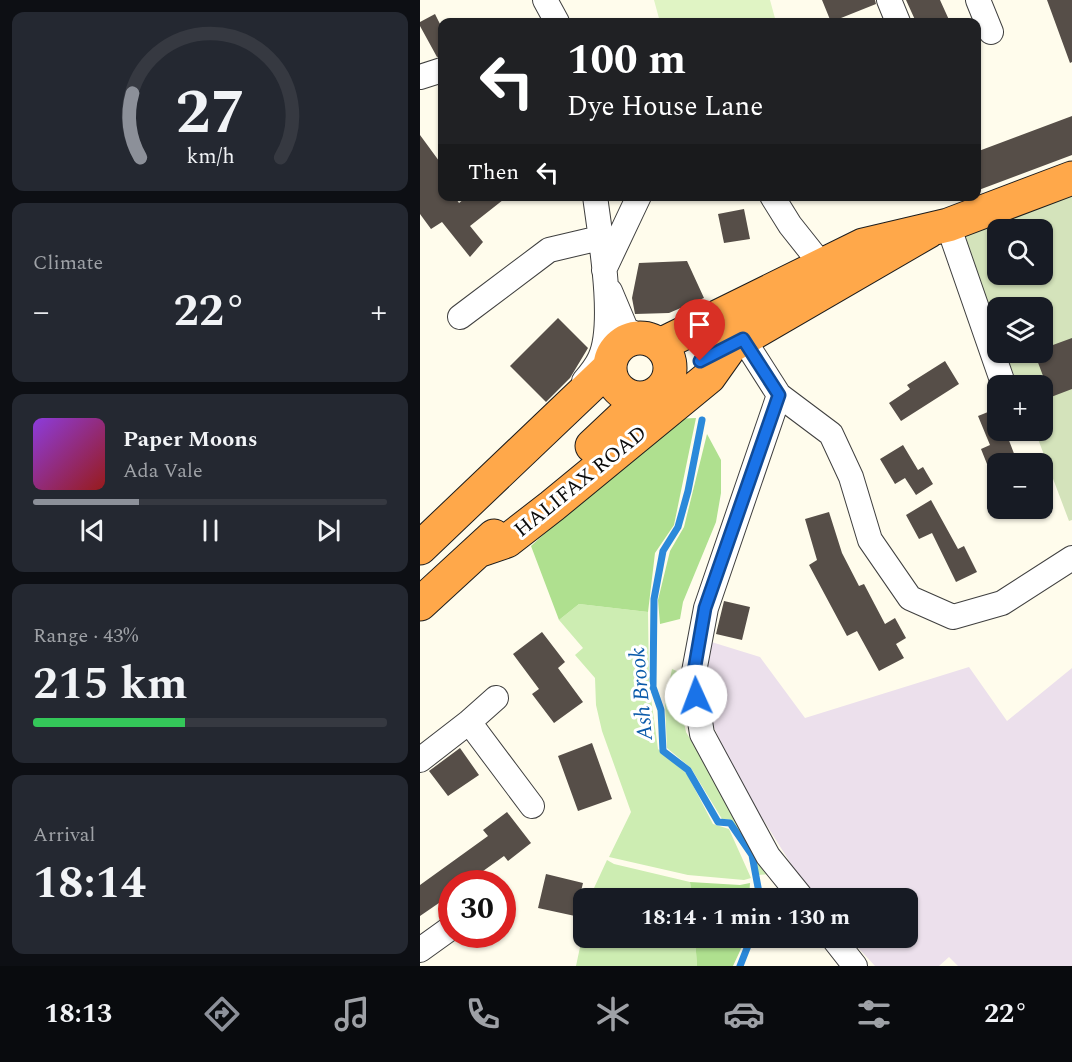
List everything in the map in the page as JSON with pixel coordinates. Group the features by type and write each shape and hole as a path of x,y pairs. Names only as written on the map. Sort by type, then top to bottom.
{"highway":[{"name":"HALIFAX ROAD","path":"420,604 477,551 507,541 709,377 733,333 821,264 863,245 1072,178"},
{"name":"HALIFAX ROAD","path":"420,548 555,419 634,349 733,333 954,217"},
{"path":"634,349 667,382 653,396 643,398 624,393 616,386 612,377 634,349"},
{"path":"477,551 643,398"}],"street":[{"path":"545,0 555,18"},
{"path":"889,0 896,18"},
{"path":"978,0 991,32"},
{"path":"420,77 438,71"},
{"path":"596,201 605,274 634,349"},
{"path":"634,349 605,274 637,201"},
{"path":"775,201 790,225 821,264"},
{"path":"954,217 1001,375"},
{"path":"460,317 549,250 600,238"},
{"path":"733,333 779,395 831,434 851,477 870,540 910,598 953,617 1002,603 1072,558"},
{"path":"555,419 600,358 604,344 634,349"},
{"path":"779,395 705,608 693,677 702,734 768,856 794,888"},
{"path":"420,760 496,698"},
{"path":"469,722 532,806"},
{"path":"420,950 438,937"},
{"path":"840,948 855,966"}],"shaded area":[{"path":"705,640 760,657 805,718 969,667 1007,721 1072,668 1072,966 958,966 949,957 939,966 875,966 858,948 918,948 918,888 806,888 742,786 707,713"}],"green space":[{"path":"654,0 770,0 775,18 659,18"},
{"path":"1072,195 1072,520 1069,521 1053,479 1053,453 1043,453 1039,441 1053,441 1053,375 1014,375 1009,363 1053,363 1053,297 987,297 987,305 960,233 987,224 987,285 1053,285 1053,219 1001,219"},
{"path":"696,418 674,525 655,553 648,612 579,604 559,620 531,546 670,419"},
{"path":"707,434 721,460 721,493 716,522 683,602 680,619 660,624 658,600 670,551 684,527"},
{"path":"579,604 648,612 649,683 658,749 687,774 713,824 729,829 751,878 744,880 688,875 609,857 631,812 602,731 596,705 595,678 575,655 583,648 559,620"},
{"path":"672,669 679,672 686,732 769,874 758,875 755,856 731,820 722,819 691,768 667,748 665,703"},
{"path":"607,860 614,864 690,882 691,888 594,888"},
{"path":"690,882 740,885 750,883 750,888 691,888"},
{"path":"580,948 696,948 697,966 576,966"},
{"path":"696,948 741,948 733,966 697,966"}],"building":[{"path":"822,0 875,0 876,4 841,18 829,18"},
{"path":"906,0 940,0 948,18 914,18"},
{"path":"1047,0 1072,0 1072,62 1070,63"},
{"path":"435,14 438,20 438,57 420,26 420,22"},
{"path":"1072,116 1072,155 981,189 981,150"},
{"path":"420,135 438,160 438,201 458,201 459,203 462,201 502,201 470,226 483,242 470,257 442,222 431,229 420,214"},
{"path":"744,209 750,239 724,243 718,214"},
{"path":"687,261 704,298 669,313 635,314 632,298 639,263"},
{"path":"558,318 588,348 570,378 546,402 510,366"},
{"path":"1072,338 1072,389 1053,396 1053,375 1043,375 1038,363 1053,363 1053,345"},
{"path":"945,361 959,384 901,421 889,403 910,389 907,385"},
{"path":"987,412 987,438 978,416"},
{"path":"988,441 1009,441 1014,453 987,453 987,464 981,449 990,445"},
{"path":"903,445 918,470 923,467 933,484 916,495 905,478 895,484 880,459"},
{"path":"931,500 958,549 964,546 977,572 956,582 932,533 919,539 906,515"},
{"path":"829,512 842,553 859,586 864,584 885,624 895,618 906,638 896,644 904,658 879,671 857,631 847,636 809,565 817,560 805,519"},
{"path":"724,601 750,607 742,640 716,634"},
{"path":"542,632 565,662 558,668 583,702 554,723 532,694 539,689 513,654"},
{"path":"592,743 612,799 578,811 558,756"},
{"path":"460,748 479,775 448,796 429,771"},
{"path":"507,812 531,843 508,861 504,856 484,870 441,870 488,836 483,830"},
{"path":"438,872 438,904 420,916 420,885"},
{"path":"546,874 583,883 582,888 573,888 573,916 538,908"}],"waterway":[{"name":"Ash Brook","path":"702,420 688,491 678,527 663,551 654,599 653,687 661,710 663,751 688,770 718,822 730,823 752,855 758,888"},
{"name":"Ash Brook","path":"740,966 747,948"}],"route":[{"path":"696,696 693,677 705,608 779,395 743,339 700,361"}]}
